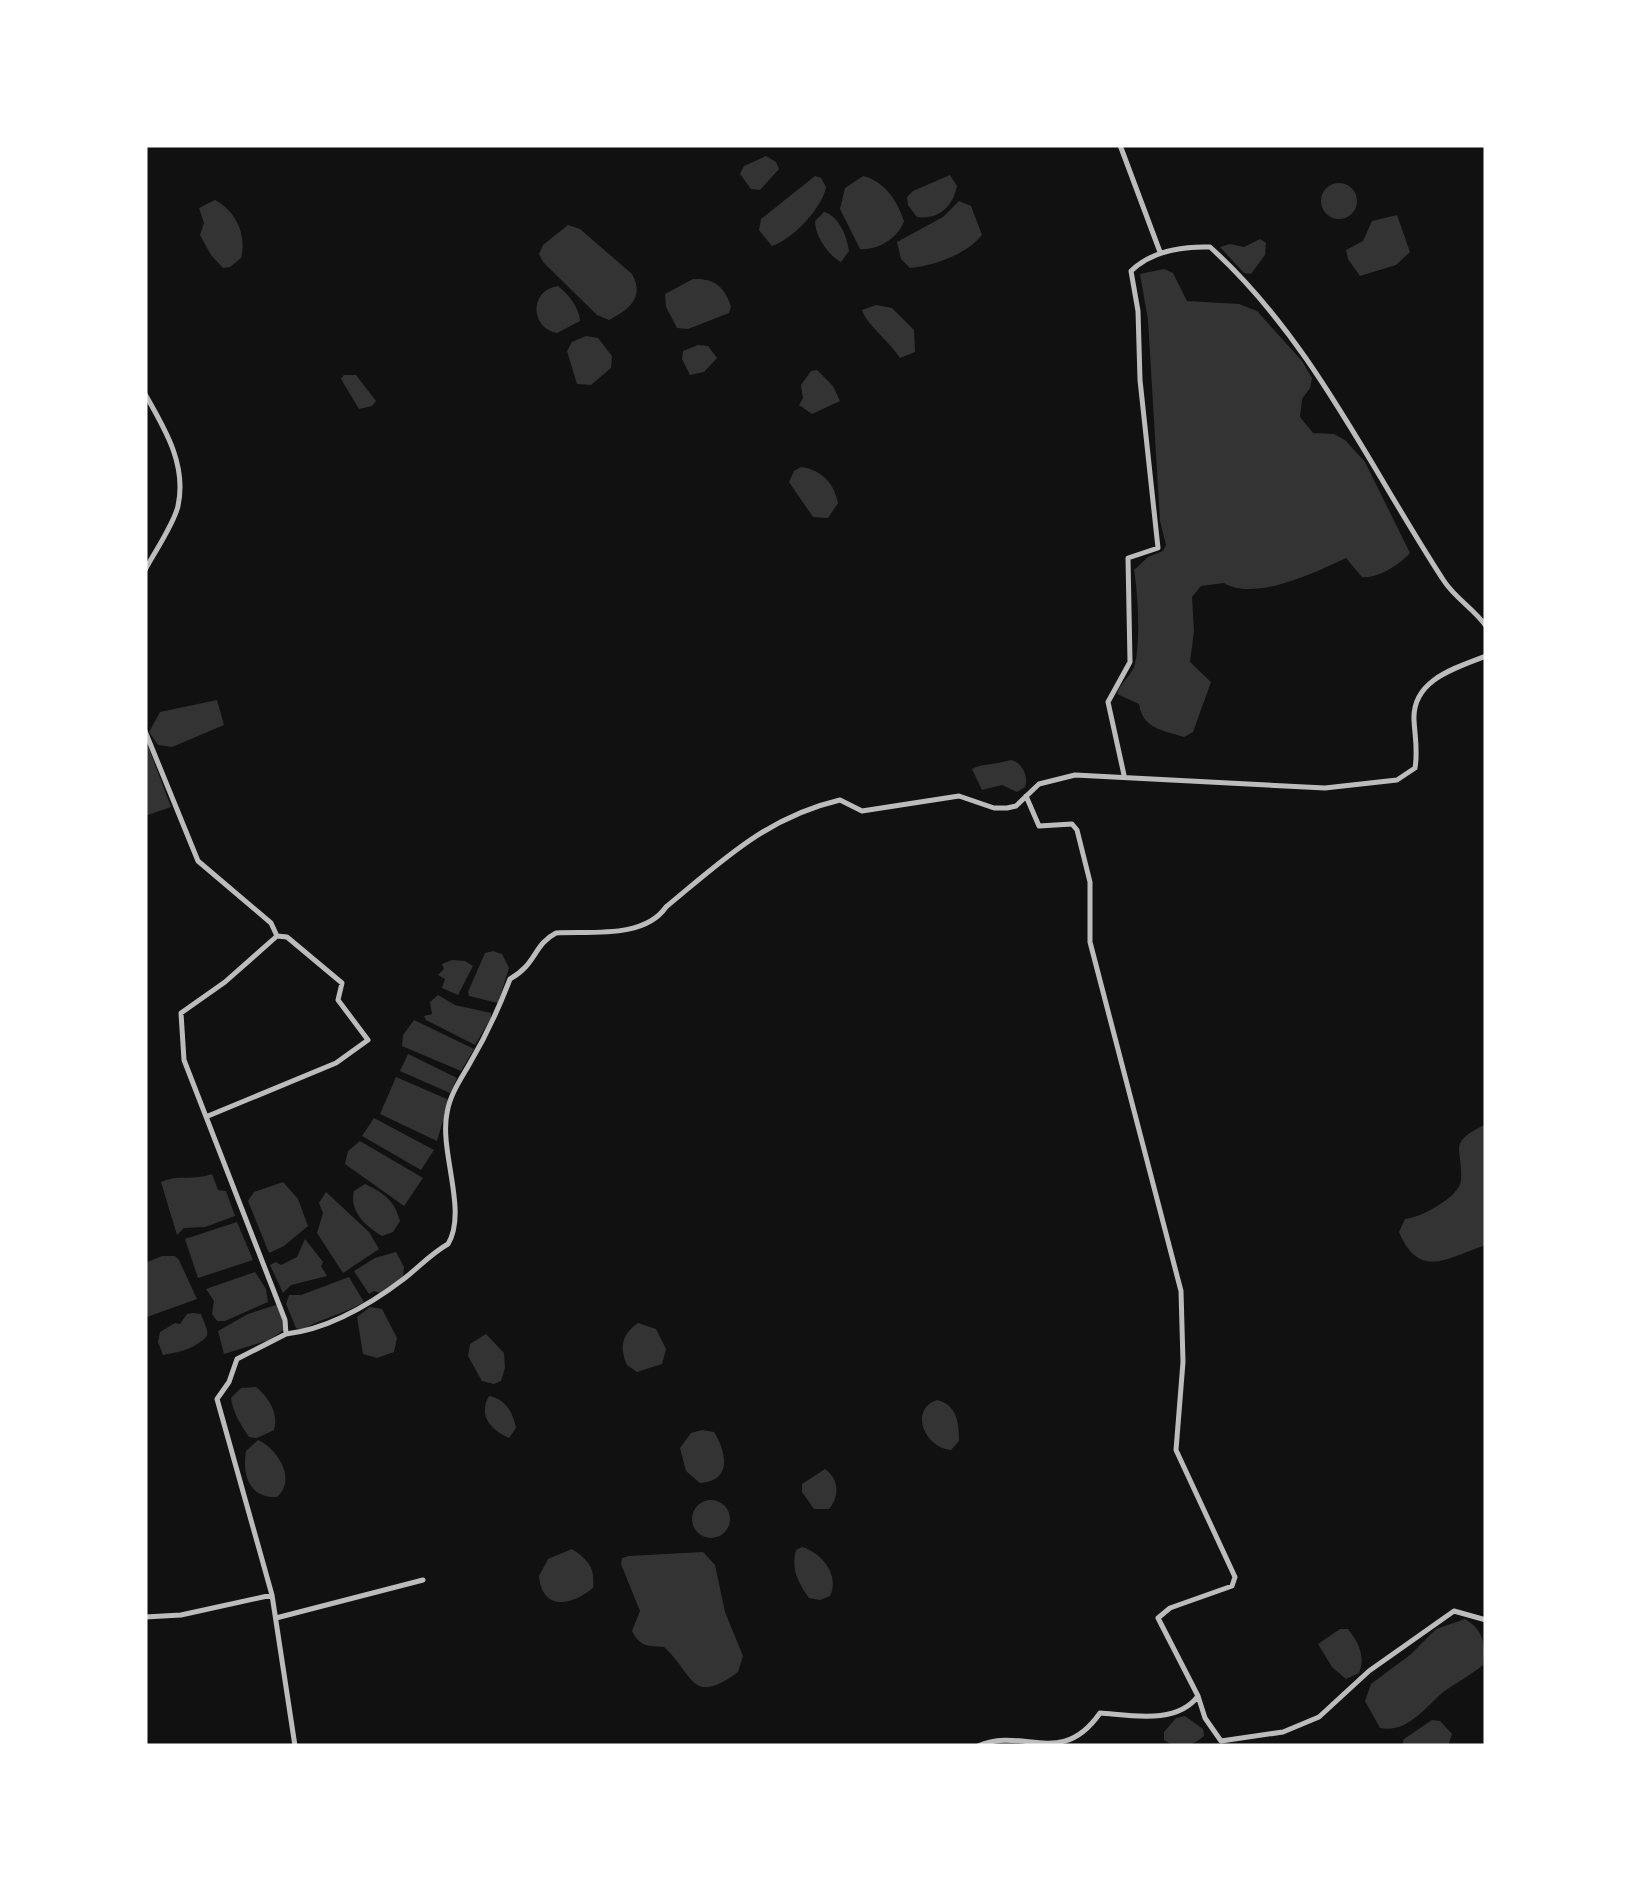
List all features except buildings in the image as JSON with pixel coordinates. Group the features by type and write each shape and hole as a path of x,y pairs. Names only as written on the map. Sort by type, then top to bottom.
{"street":[{"path":"1120,145 1160,252"},
{"path":"1124,776 1108,702 1130,662 1128,558 1158,548 1132,272 1144,259 1160,252 1194,246 1210,248 1237,271 1349,423 1448,587 1486,626"},
{"path":"145,394 167,434 180,476 178,506 145,570"},
{"path":"295,1746 272,1595 217,1398 229,1382 237,1359 286,1334 308,1332 344,1317 388,1290 448,1244 453,1236 454,1211 446,1112 510,979 526,970 537,956 541,942 556,933 621,929 660,916 735,849 804,808 840,800 862,812 959,796 994,808 1007,808 1016,806 1039,784 1064,776 1325,788 1397,780 1414,768 1418,747 1413,716 1419,694 1428,683 1486,656"},
{"path":"145,731 198,861 271,923 278,936"},
{"path":"1026,796 1039,826 1072,824 1077,830 1090,882 1090,942 1181,1291 1183,1362 1176,1450 1235,1577 1232,1586 1170,1608 1158,1618 1218,1739"},
{"path":"207,1117 336,1063 368,1040 338,1000 342,982 287,937 278,936 225,982 181,1013 184,1060 286,1320 286,1334"},
{"path":"276,1618 422,1580"},
{"path":"145,1617 181,1615 272,1595"},
{"path":"1208,1746 1218,1739 1266,1736 1295,1728 1325,1713 1369,1672 1454,1611 1486,1620"},
{"path":"978,1746 994,1740 1057,1746 1092,1725 1100,1713 1149,1716 1178,1712 1198,1696"}],"shaded area":[{"path":"766,156 779,169 760,190 751,189 740,174 744,166"},
{"path":"950,175 957,186 948,206 938,214 917,217 907,197"},
{"path":"815,176 826,187 819,204 797,230 772,246 759,230 761,219"},
{"path":"863,176 889,192 904,221 893,237 867,249 860,249 840,209 845,188"},
{"path":"1339,183 1352,188 1357,201 1352,214 1339,219 1326,214 1321,201 1326,188"},
{"path":"215,200 229,210 241,232 241,258 230,267 223,268 200,235 204,223 199,208"},
{"path":"959,201 971,206 982,235 949,258 910,268 901,259 897,242 943,217"},
{"path":"824,212 838,222 846,239 849,251 841,262 827,250 817,233 815,221"},
{"path":"1397,215 1410,252 1396,265 1360,276 1346,250 1363,241 1372,221"},
{"path":"568,225 580,229 632,274 636,282 633,302 609,320 597,315 539,254 543,245"},
{"path":"1260,239 1266,243 1265,255 1251,274 1244,273 1220,247 1244,247"},
{"path":"1164,269 1173,273 1187,301 1239,304 1257,311 1302,361 1312,378 1302,399 1300,417 1313,433 1334,434 1345,440 1365,462 1410,553 1375,576 1362,577 1346,558 1268,587 1237,588 1224,583 1201,586 1192,597 1194,631 1190,662 1211,682 1193,732 1184,737 1149,724 1139,704 1117,694 1132,671 1138,646 1134,570 1166,545 1160,521 1148,320 1140,274"},
{"path":"693,279 707,280 721,288 731,306 729,313 688,329 677,328 666,307 665,294"},
{"path":"558,286 573,302 580,321 557,333 542,324 536,309 542,294"},
{"path":"876,305 892,308 914,330 915,352 900,358 873,327 862,310"},
{"path":"586,336 598,338 612,356 611,368 591,385 577,384 567,351 572,342"},
{"path":"708,346 717,358 704,372 690,375 682,359 683,351"},
{"path":"817,370 833,386 840,401 812,414 799,405 803,398 801,385 811,371"},
{"path":"344,375 356,375 376,401 372,406 359,409 341,379"},
{"path":"801,467 821,474 833,489 838,503 828,518 813,517 789,482"},
{"path":"217,700 224,725 172,747 158,745 149,732 160,712"},
{"path":"145,738 171,807 145,816"},
{"path":"1011,760 1024,771 1025,787 1017,792 1002,785 982,790 972,769"},
{"path":"485,953 502,954 509,968 498,1003 469,996 468,992"},
{"path":"452,960 473,966 458,995 442,988 445,979 438,975 444,969 442,964"},
{"path":"438,995 455,1005 491,1013 475,1045 426,1020 424,1016 432,1014 430,1002"},
{"path":"414,1020 474,1049 461,1071 402,1046 403,1035"},
{"path":"408,1054 457,1078 450,1093 400,1071"},
{"path":"396,1077 449,1100 437,1141 380,1114"},
{"path":"374,1118 434,1150 421,1170 362,1136"},
{"path":"1486,1124 1486,1245 1437,1261 1416,1257 1399,1232 1405,1219 1429,1211 1454,1193 1461,1180 1461,1142"},
{"path":"360,1141 423,1178 404,1206 345,1164 348,1151"},
{"path":"212,1174 218,1190 226,1191 235,1216 205,1227 184,1228 177,1235 161,1182"},
{"path":"283,1182 298,1199 308,1226 269,1253 248,1201 254,1192"},
{"path":"365,1184 383,1194 395,1208 400,1221 393,1232 382,1236 364,1223 356,1211 354,1191"},
{"path":"326,1192 369,1232 379,1249 343,1273 317,1233 323,1213 319,1203"},
{"path":"237,1222 253,1260 198,1278 185,1239"},
{"path":"305,1239 323,1262 321,1266 327,1276 291,1285 283,1293 270,1265 281,1265 297,1257"},
{"path":"396,1252 404,1267 403,1277 381,1293 369,1294 354,1271 375,1258"},
{"path":"162,1256 179,1260 197,1299 147,1317 145,1263"},
{"path":"255,1272 266,1289 268,1302 217,1321 212,1314 214,1301 206,1289"},
{"path":"349,1277 364,1302 302,1330 296,1328 286,1304 289,1295 301,1295"},
{"path":"276,1305 284,1320 284,1330 269,1340 224,1354 218,1331 248,1314"},
{"path":"370,1307 382,1309 397,1338 394,1352 377,1358 363,1354 357,1317"},
{"path":"187,1314 201,1314 206,1337 190,1348 163,1355 158,1342 160,1332 180,1324"},
{"path":"638,1323 656,1329 666,1349 662,1364 637,1372 627,1365 623,1347 625,1336"},
{"path":"486,1334 504,1353 501,1381 494,1384 482,1381 468,1356 470,1344"},
{"path":"256,1387 269,1401 275,1418 274,1430 257,1438 249,1437 235,1414 231,1398 241,1388"},
{"path":"489,1396 500,1400 511,1412 516,1428 509,1438 496,1431 485,1416"},
{"path":"937,1400 953,1410 957,1421 959,1441 951,1450 933,1443 923,1428 924,1411"},
{"path":"714,1432 724,1465 718,1477 700,1483 686,1471 680,1448 691,1433"},
{"path":"258,1440 272,1450 285,1474 283,1490 277,1497 260,1494 247,1476 246,1451"},
{"path":"825,1469 835,1483 835,1499 829,1509 814,1509 802,1492 802,1484"},
{"path":"711,1500 725,1505 730,1519 725,1533 711,1538 697,1533 692,1519 697,1505"},
{"path":"802,1547 816,1554 831,1573 830,1596 820,1600 809,1598 802,1587 794,1564 796,1550"},
{"path":"572,1549 590,1565 593,1588 567,1602 551,1600 541,1587 539,1576 548,1559"},
{"path":"703,1552 715,1565 725,1612 743,1656 738,1672 710,1687 694,1683 664,1647 645,1645 635,1636 632,1631 640,1611 621,1564 622,1558 629,1556"},
{"path":"1465,1619 1482,1639 1483,1665 1407,1723 1380,1728 1365,1701 1371,1684 1410,1655 1436,1629"},
{"path":"1340,1629 1348,1629 1361,1655 1359,1673 1346,1679 1332,1667 1318,1644"},
{"path":"1185,1716 1203,1729 1204,1736 1184,1746 1164,1740 1164,1732 1176,1718"},
{"path":"1432,1720 1440,1721 1452,1734 1448,1746 1402,1746 1404,1739"}]}
